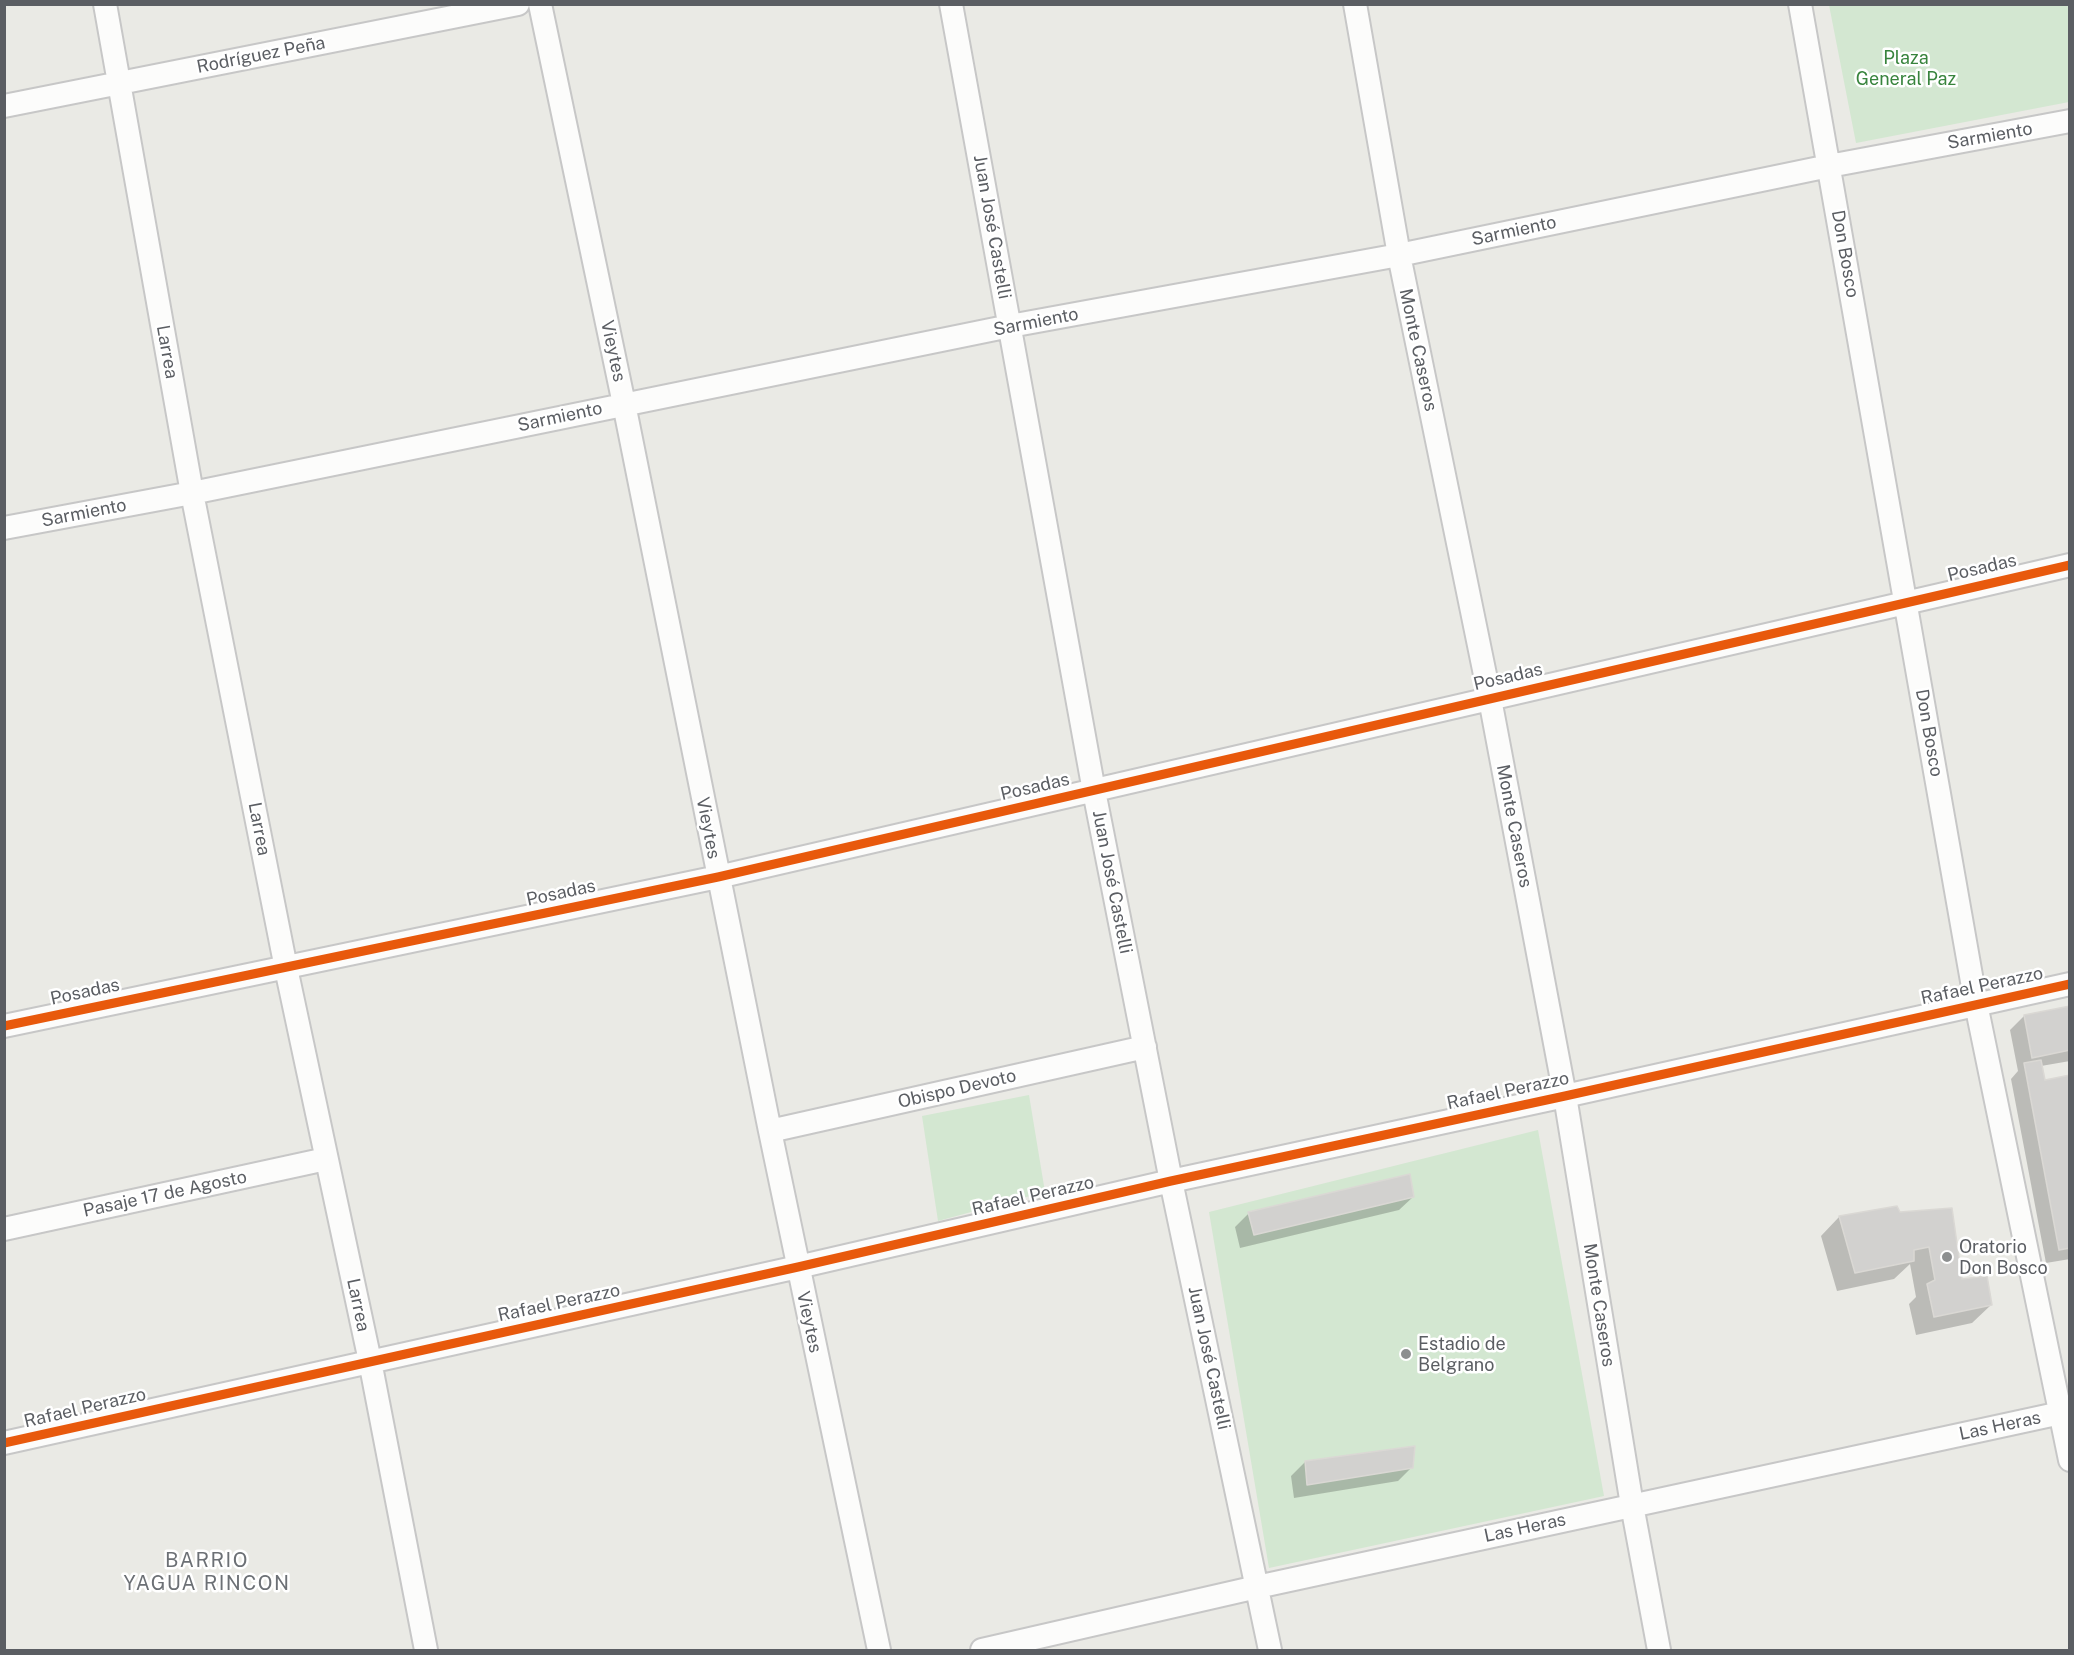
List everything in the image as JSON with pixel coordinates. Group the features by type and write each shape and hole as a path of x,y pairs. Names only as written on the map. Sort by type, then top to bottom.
{"street":[{"name":"Larrea","path":"105,4 192,493 286,968 370,1361 426,1650"},
{"name":"Rodríguez Peña","path":"4,106 518,4"},
{"name":"Vieytes","path":"540,4 624,404 798,1268 879,1650"},
{"name":"Juan José Castelli","path":"951,4 1094,791 1171,1181 1270,1650"},
{"name":"Monte Caseros","path":"1355,4 1399,255 1490,699 1565,1096 1632,1505 1659,1650"},
{"name":"Don Bosco","path":"1800,4 1976,1004 2065,1412 2070,1460"},
{"name":"Sarmiento","path":"4,528 192,493 1010,326 1399,255 1829,166 2070,121"},
{"name":"Posadas","path":"4,1026 718,877 2070,565"},
{"name":"Rafael Perazzo","path":"4,1443 798,1268 1171,1181 2070,984"},
{"name":"Obispo Devoto","path":"770,1131 1145,1047"},
{"name":"Pasaje 17 de Agosto","path":"4,1229 326,1158"},
{"name":"Las Heras","path":"982,1650 1257,1587 2065,1412"}],"green space":[{"name":"Plaza General Paz","path":"1829,5 2069,5 2069,102 1856,143"},
{"path":"1029,1095 1045,1192 938,1221 922,1116"},
{"name":"Estadio de Belgrano","path":"1538,1130 1604,1496 1269,1568 1209,1212"}],"building":[{"path":"2070,1006 2070,1050 2032,1058 2024,1015"},
{"path":"2041,1060 2045,1080 2070,1075 2070,1248 2059,1250 2024,1063"},
{"path":"1410,1174 1414,1197 1254,1235 1248,1212"},
{"path":"1897,1206 1900,1212 1952,1208 1962,1279 1987,1276 1992,1305 1934,1317 1927,1284 1935,1280 1929,1247 1914,1250 1914,1261 1855,1273 1839,1216"},
{"path":"1415,1446 1413,1468 1307,1485 1305,1461"}],"cycle path":[{"path":"4,1026 718,877 2070,565"},
{"path":"4,1443 798,1267 1171,1181 2070,984"}],"place":[{"name":"Oratorio Don Bosco","path":"1947,1257"},
{"name":"Estadio de Belgrano","path":"1406,1354"}],"district":[{"name":"BARRIO YAGUA RINCON","path":"207,1572"}]}
